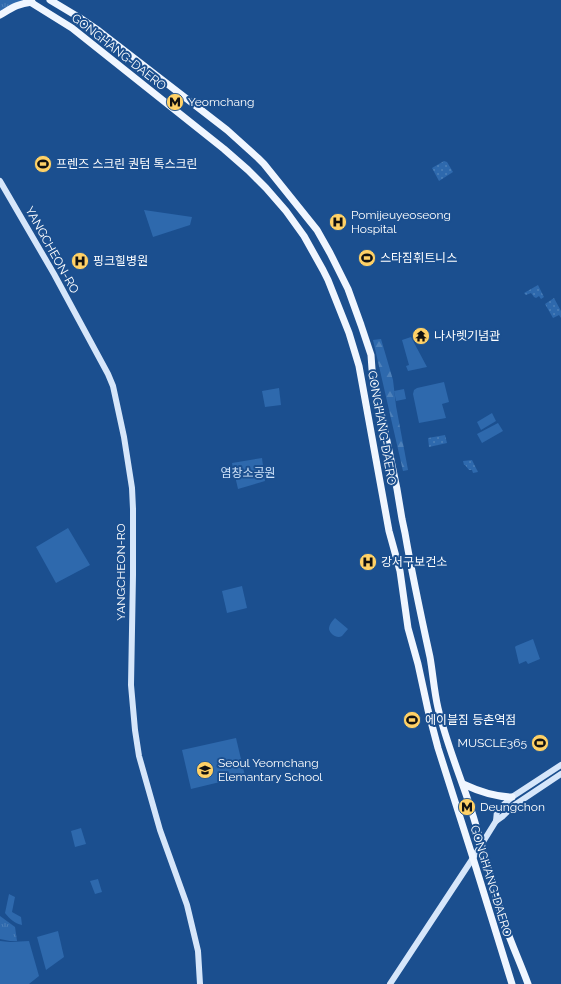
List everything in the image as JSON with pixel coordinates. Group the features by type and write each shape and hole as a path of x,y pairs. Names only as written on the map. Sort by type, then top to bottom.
{"main road":[{"name":"GONGHANG-DAERO","path":"50,0 100,31 227,130 258,158 317,230 348,289 362,325 371,355 372,369 397,489 438,708 448,743 475,822 511,944 528,984"},
{"name":"GONGHANG-DAERO","path":"30,1 72,28 224,149 248,170 286,211 304,236 323,270 349,333 359,366 390,531 400,571 408,628 438,748 512,984"},
{"path":"0,15 30,1"},
{"name":"YANGCHEON-RO","path":"0,181 58,280 98,353 113,386 124,437 132,488 133,575 131,685 135,730 139,756 160,830 187,905 198,951 200,984"},
{"path":"496,821 497,811 512,797 561,765"},
{"path":"390,984 496,821 504,816 513,806 561,774"},
{"path":"463,784 476,790 502,797 512,797"}],"green space":[{"path":"0,0 29,0 0,15"},
{"path":"444,161 447,162 453,172 439,181 432,168"},
{"path":"144,210 192,217 190,225 153,237"},
{"path":"538,285 544,297 541,299 539,296 536,298 534,297 531,293 526,295 524,293"},
{"path":"554,298 561,311 561,318 559,315 553,318 545,304"},
{"path":"411,337 427,367 408,371 406,366 409,365 402,340"},
{"path":"381,339 393,380 396,406 408,470 403,471 373,340"},
{"path":"444,382 449,402 442,404 446,418 419,423 413,394 414,390"},
{"path":"279,388 281,405 265,407 262,391"},
{"path":"404,389 406,399 396,401 394,391"},
{"path":"492,413 496,421 481,430 477,422"},
{"path":"498,423 503,431 482,443 477,434"},
{"path":"445,435 447,443 429,447 428,438"},
{"name":"염창소공원","path":"262,458 265,481 238,489 232,463"},
{"path":"472,460 478,472 473,473 472,470 469,470 464,465 463,461"},
{"path":"68,528 90,565 56,583 36,547"},
{"path":"242,586 247,608 227,613 222,591"},
{"path":"335,618 348,629 340,637 334,636 329,629"},
{"path":"533,639 540,659 528,664 526,661 519,664 515,647"},
{"path":"236,738 245,776 191,789 182,750"},
{"path":"81,828 86,844 75,847 71,831"},
{"path":"98,879 102,892 95,894 90,881"},
{"path":"9,894 15,897 12,912 21,917 22,925 12,920 5,913"},
{"path":"0,916 15,927 17,941 0,939"},
{"path":"58,931 64,957 46,970 37,937"},
{"path":"0,941 29,941 39,976 29,984 0,984"}],"place":[{"name":"Yeomchang","path":"175,102"},
{"name":"프렌즈 스크린 퀀텀 톡스크린","path":"43,164"},
{"name":"Pomijeuyeoseong Hospital","path":"338,222"},
{"name":"스타짐휘트니스","path":"367,258"},
{"name":"핑크힐병원","path":"80,261"},
{"name":"나사렛기념관","path":"421,336"},
{"name":"강서구보건소","path":"368,562"},
{"name":"에이블짐 등촌역점","path":"412,720"},
{"name":"MUSCLE365","path":"540,743"},
{"name":"Seoul Yeomchang Elemantary School","path":"205,770"},
{"name":"Deungchon","path":"467,807"}]}
